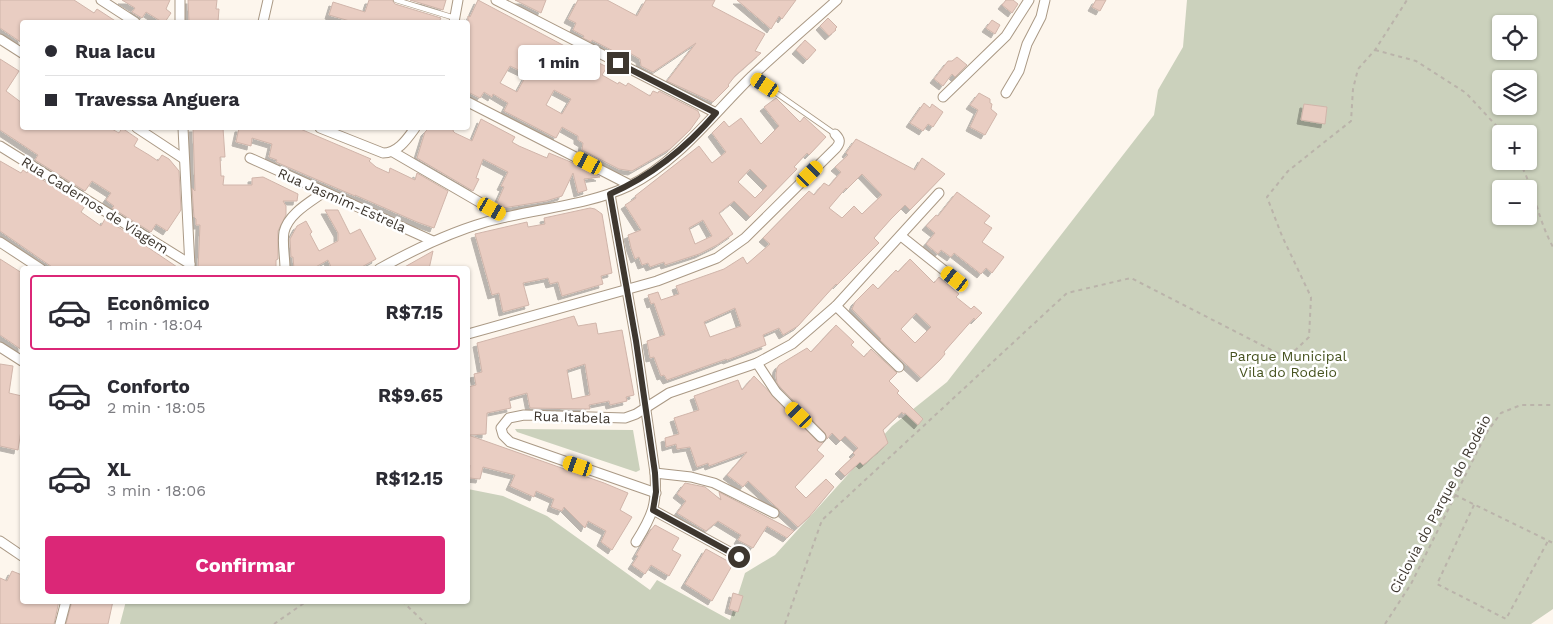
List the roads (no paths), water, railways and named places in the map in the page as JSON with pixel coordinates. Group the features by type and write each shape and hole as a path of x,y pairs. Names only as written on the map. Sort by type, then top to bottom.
{"street":[{"path":"101,0 131,20"},
{"path":"180,0 180,20"},
{"path":"263,20 268,0"},
{"path":"455,20 458,0"},
{"path":"496,0 716,113"},
{"path":"385,266 433,241 486,222 610,194 630,185 678,152 752,76 837,0"},
{"path":"943,98 1006,36 1029,0"},
{"path":"1006,93 1019,72 1027,44 1041,17 1045,0"},
{"path":"0,38 20,52"},
{"path":"470,103 630,185"},
{"path":"140,130 184,159"},
{"path":"183,130 190,266"},
{"path":"325,130 378,152 394,152 505,218"},
{"path":"394,152 413,130"},
{"path":"470,333 627,290 718,258 745,238 836,148 840,142 836,134"},
{"name":"Rua Cadernos de Viagem","path":"0,146 190,266"},
{"name":"Rua Jasmim-Estrela","path":"250,158 433,241"},
{"path":"285,266 284,232 287,225 292,217 324,192"},
{"name":"Rua Itabela","path":"656,492 516,445 505,439 501,428 509,418 524,415 625,418 645,409 669,393 757,363 792,344 836,306 939,193"},
{"path":"610,194 655,473 656,492 653,510 636,542"},
{"path":"901,236 955,279"},
{"path":"0,242 36,266"},
{"path":"836,306 899,367"},
{"path":"0,347 20,360"},
{"path":"757,363 766,380 776,392 821,437"},
{"path":"655,473 714,482 774,513"},
{"path":"653,510 739,557"},
{"path":"1,544 20,555"},
{"path":"60,624 65,604"}],"lane":[{"path":"396,0 455,20"},
{"path":"752,76 836,134"}],"park label":[{"name":"Parque Municipal Vila do Rodeio","path":"1288,364"}]}
